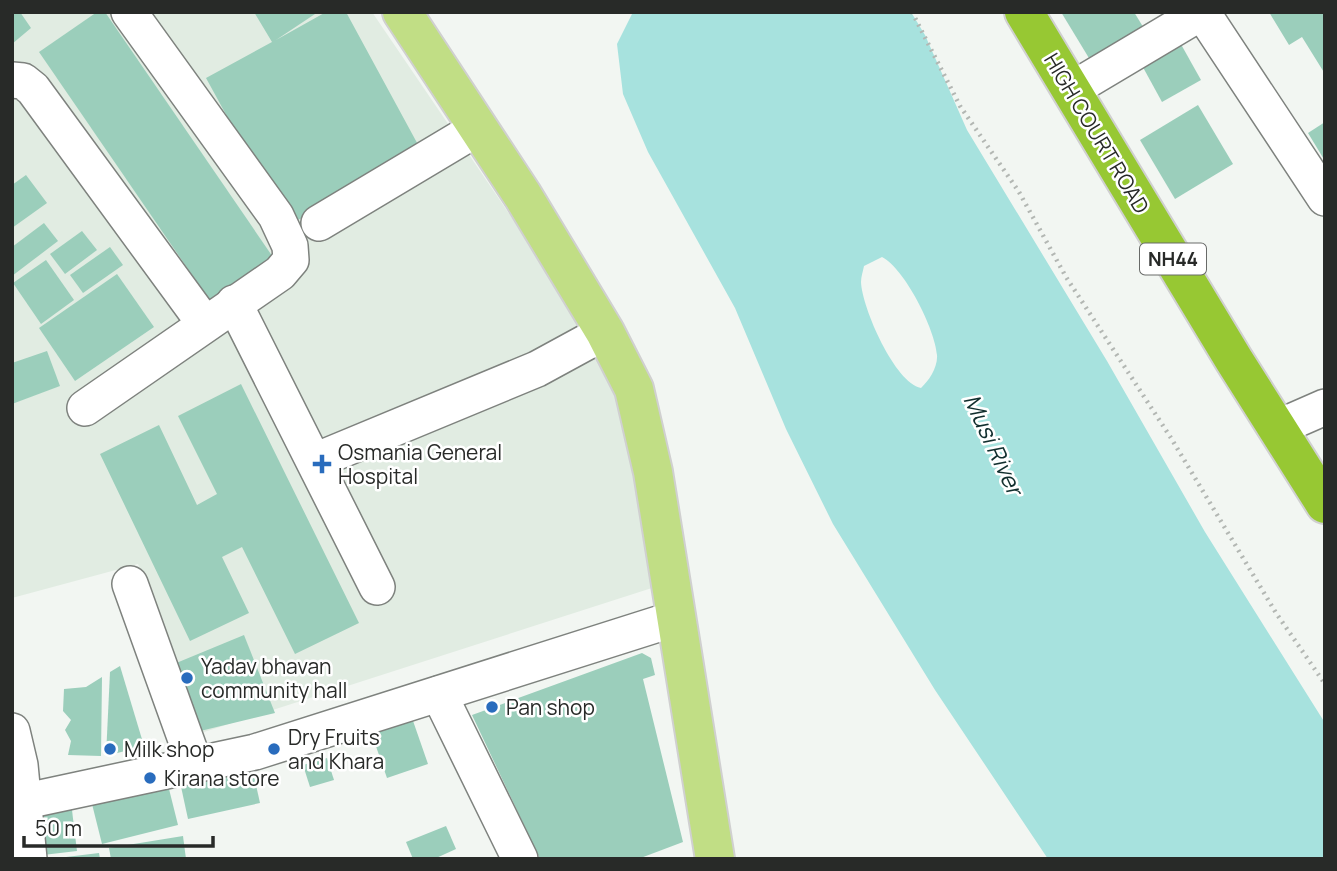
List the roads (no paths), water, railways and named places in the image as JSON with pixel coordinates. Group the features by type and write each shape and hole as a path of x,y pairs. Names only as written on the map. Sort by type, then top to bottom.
{"highway":[{"name":"HIGH COURT ROAD","path":"1024,12 1325,504"}],"main road":[{"path":"402,12 605,332 634,389 653,472 715,859"}],"street":[{"path":"85,408 280,273 291,260 290,246 276,216 129,12"},
{"path":"1071,90 1202,12 1325,198"},
{"path":"12,80 23,81 33,89 205,324"},
{"path":"319,223 478,128"},
{"path":"234,303 377,587"},
{"path":"315,461 537,369 605,332"},
{"path":"1277,428 1325,407"},
{"path":"130,584 195,765"},
{"path":"17,803 255,752 677,618"},
{"path":"439,694 520,859"},
{"path":"12,731 20,765 17,803 29,859"}],"water":[{"name":"Musi River","path":"633,12 911,12 925,35 967,130 1107,361 1205,532 1325,723 1325,859 1048,859 935,690 833,524 786,429 735,308 648,152 623,94 617,44","holes":["882,257 909,286 925,316 935,344 936,364 930,378 921,388 911,383 891,359 874,326 863,294 861,282 864,266"]}],"place":[{"name":"Osmania General Hospital","path":"322,464"},
{"name":"Yadav bhavan community hall","path":"187,678"},
{"name":"Pan shop","path":"492,707"},
{"name":"Milk shop","path":"110,749"},
{"name":"Dry Fruits and Khara","path":"274,749"},
{"name":"Kirana store","path":"150,778"}]}
